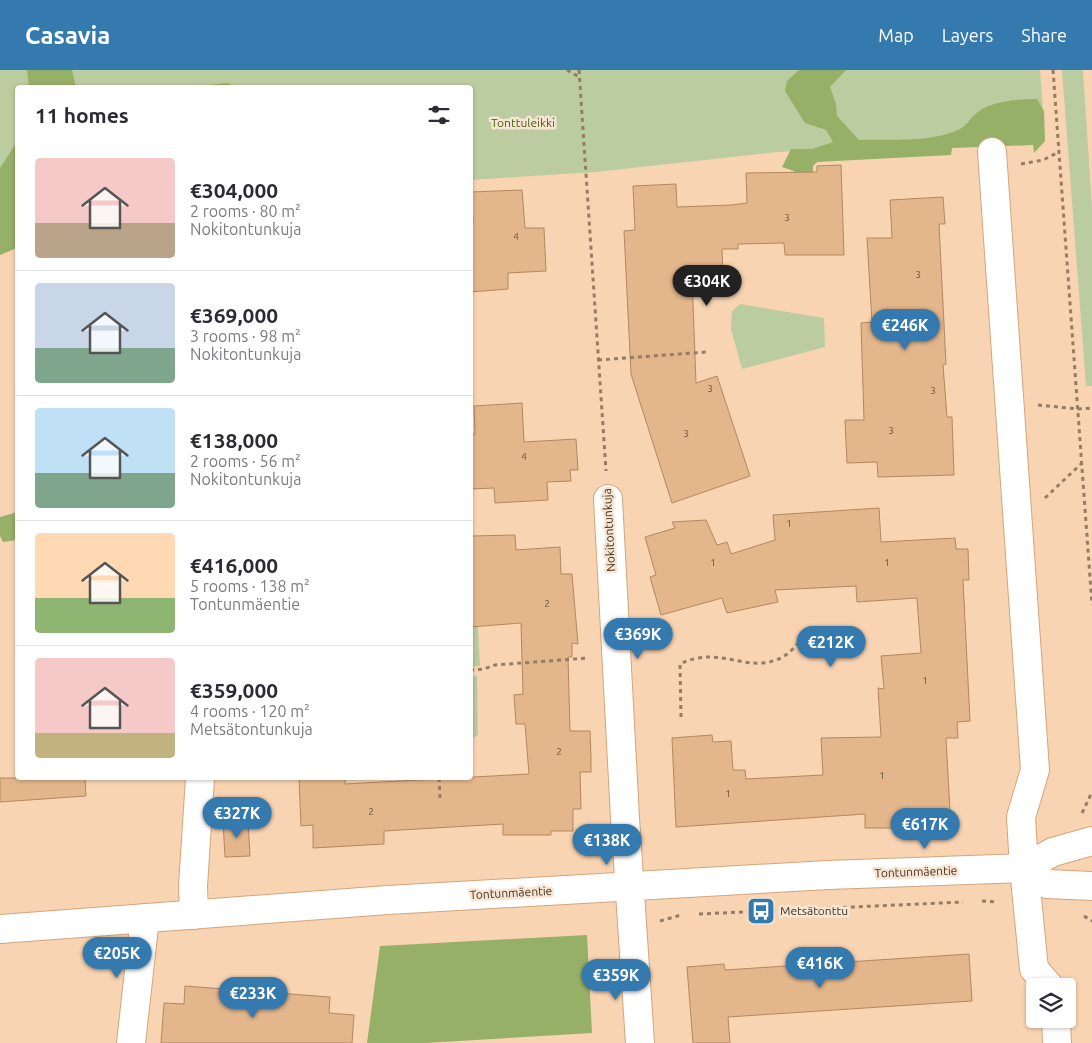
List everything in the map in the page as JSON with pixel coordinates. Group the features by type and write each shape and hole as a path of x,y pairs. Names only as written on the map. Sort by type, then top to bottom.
{"street":[{"path":"992,159 1035,770 1021,817 1024,868 1034,969 1042,978"},
{"name":"Nokitontunkuja","path":"608,499 629,886 640,1043"},
{"path":"194,915 193,886 200,780"},
{"name":"Tontunmäentie","path":"0,929 388,900 629,886 1024,868 1053,852 1092,842"},
{"path":"1024,868 1047,884 1092,886"},
{"path":"131,1043 145,918"},
{"path":"1056,1028 1057,1043"}],"path":[{"path":"567,70 579,77"},
{"name":"Nokitontunkuja","path":"579,70 608,499"},
{"path":"1053,70 1092,605"},
{"path":"992,159 1030,163 1043,160 1060,152"},
{"path":"598,360 707,352"},
{"path":"1009,396 1034,404 1078,409 1092,408"},
{"path":"1018,529 1055,487 1082,462"},
{"path":"682,717 680,664 696,657 715,655 745,662 776,660 788,654 809,632"},
{"path":"473,670 484,669 495,664 616,656"},
{"path":"439,780 440,798"}],"green space":[{"name":"Tonttuleikki","path":"0,70 1040,70 1045,141 777,152 596,172 473,180 473,85 15,85 15,201 0,206"},
{"path":"27,70 72,70 76,85 29,85"},
{"path":"799,70 846,70 830,87 836,104 837,116 859,140 910,140 935,137 961,129 978,112 991,105 1015,100 1037,99 1044,111 1045,141 1034,153 1033,145 952,148 951,155 817,162 813,166 813,177 795,178 794,171 782,167 791,149 812,149 833,142 826,130 805,123 785,91 787,81"},
{"path":"1062,70 1083,70 1092,208 1092,386 1086,386"},
{"path":"227,83 232,85 209,85"},
{"path":"15,145 15,249 0,255 0,168"},
{"path":"740,304 824,318 825,347 742,369 731,329 732,311"},
{"path":"15,513 15,540 3,542 0,536 0,517"},
{"path":"478,626 480,666 473,667 473,627"},
{"path":"473,676 477,676 478,735 473,738"},
{"path":"587,935 592,1033 425,1043 367,1043 380,946"}],"building":[{"path":"841,165 844,255 785,255 784,243 738,244 738,249 722,249 723,276 692,277 696,383 717,376 750,476 672,503 631,374 624,231 635,230 633,186 676,184 677,207 731,205 747,203 746,173 817,172 817,166"},
{"path":"522,190 525,228 544,228 546,271 508,273 508,289 473,292 473,192"},
{"path":"943,197 945,224 939,224 946,364 943,365 947,417 952,417 954,475 878,477 877,462 847,463 845,420 864,420 861,323 872,322 867,238 892,238 890,200"},
{"path":"522,403 524,442 576,439 578,470 570,470 571,481 547,482 548,500 495,503 494,488 473,489 474,406"},
{"path":"879,508 881,542 955,538 956,549 968,549 969,580 963,580 970,721 957,722 958,738 946,738 950,811 911,814 911,828 865,828 865,814 676,827 672,738 712,735 713,742 731,741 733,770 745,770 746,779 823,775 821,738 881,737 878,688 884,689 881,656 921,653 917,598 857,602 856,586 775,590 778,602 727,613 722,598 661,615 650,577 656,575 645,537 675,528 672,522 706,520 717,545 727,542 731,554 775,540 773,515"},
{"path":"515,535 516,550 560,547 561,574 572,574 578,644 572,643 572,657 568,657 570,731 590,731 591,757 591,772 580,772 581,809 573,809 573,831 551,831 551,835 503,835 503,824 384,831 384,844 313,848 313,825 301,826 299,780 345,780 345,784 419,780 473,780 473,777 529,774 525,724 516,724 514,695 523,694 521,623 473,627 473,536"},
{"path":"0,778 15,778 15,780 85,780 86,796 0,802"},
{"path":"248,820 250,856 225,857 223,821"},
{"path":"969,954 972,1001 728,1017 730,1043 693,1043 687,967 724,964 725,970"},
{"path":"185,986 330,997 329,1013 354,1015 352,1043 161,1043 164,1003 184,1004"}],"place":[{"name":"Metsätonttu","path":"761,911"}]}
